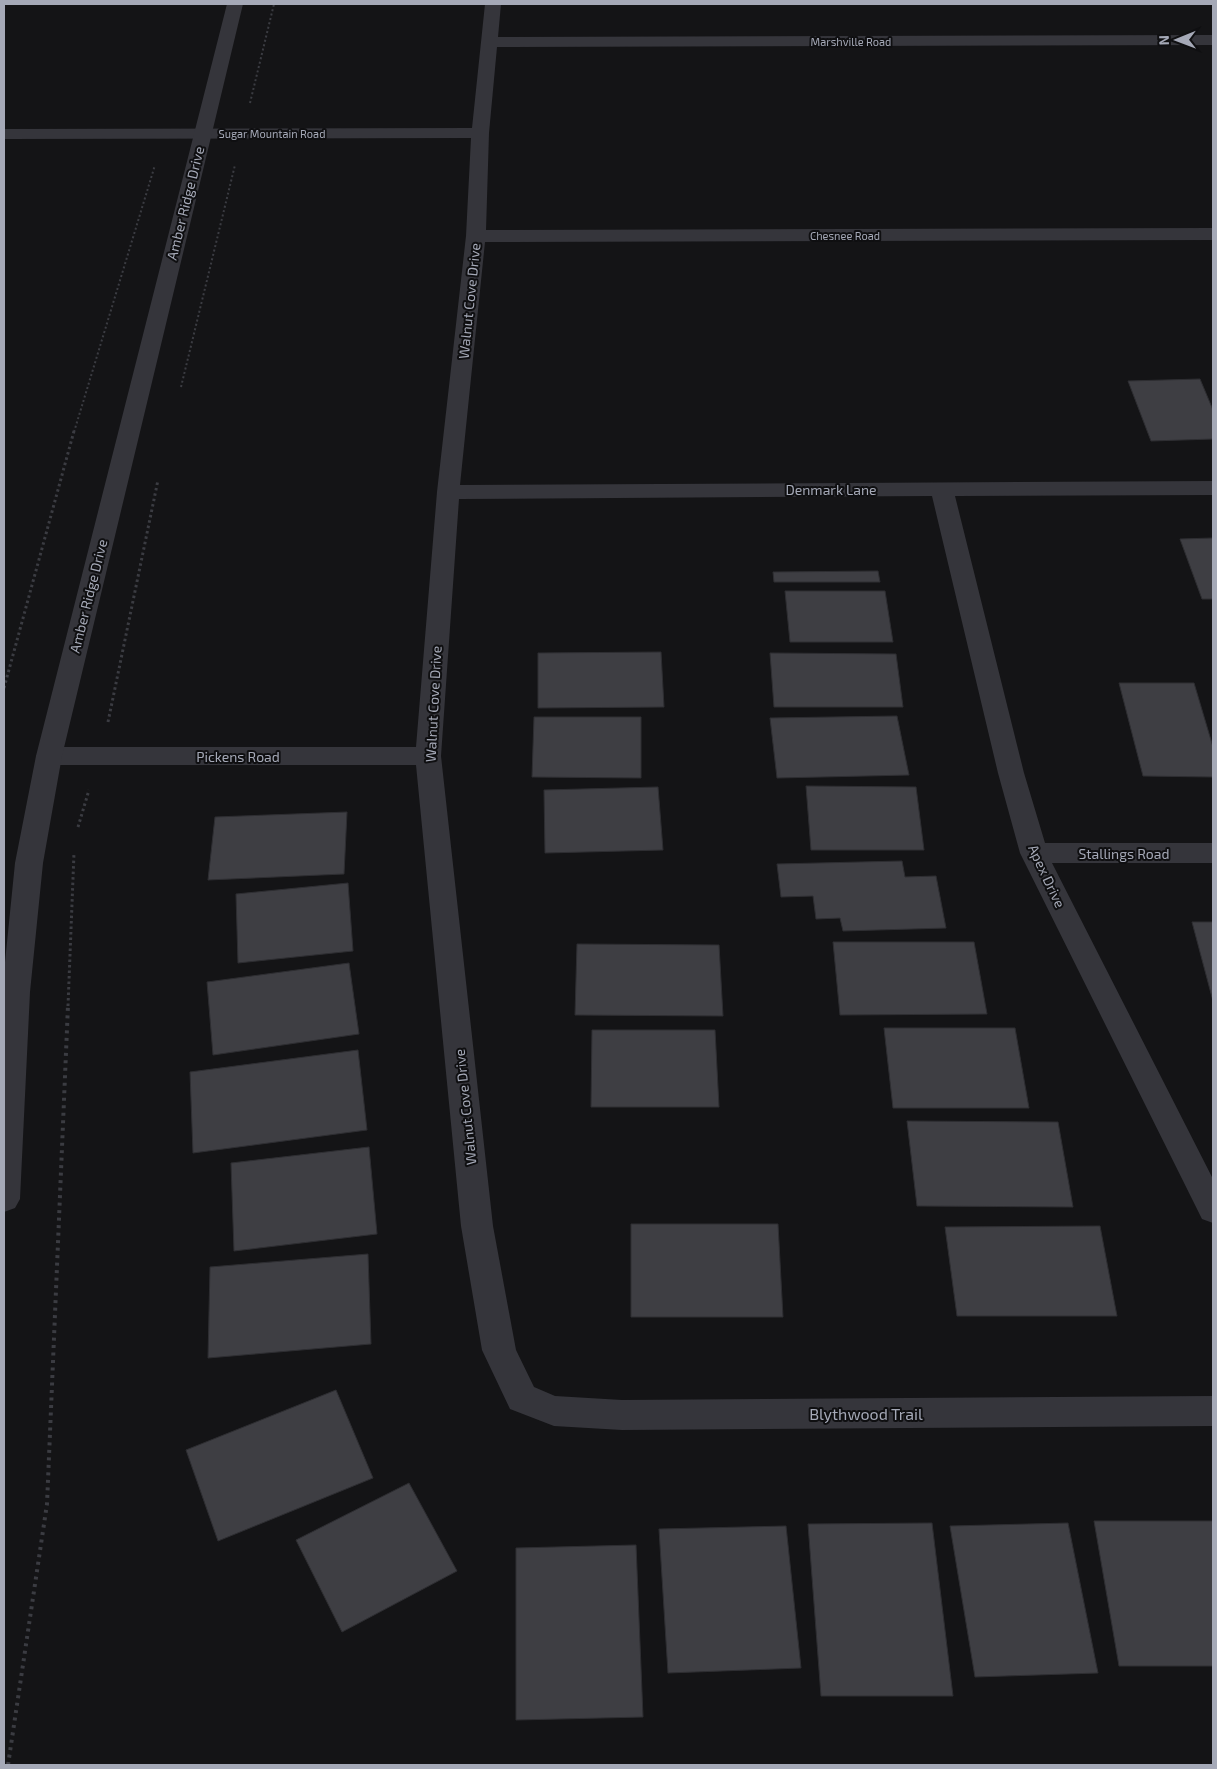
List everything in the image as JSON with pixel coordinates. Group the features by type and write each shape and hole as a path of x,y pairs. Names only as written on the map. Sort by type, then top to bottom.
{"street":[{"name":"Amber Ridge Drive","path":"4,1199 16,992 29,863 49,756 235,4"},
{"name":"Walnut Cove Drive","path":"493,4 480,134 476,236 448,492 428,756 477,1226 499,1350 522,1398"},
{"name":"Marshville Road","path":"490,42 1213,40"},
{"name":"Sugar Mountain Road","path":"4,134 480,134"},
{"name":"Chesnee Road","path":"476,236 1213,234"},
{"name":"Apex Drive","path":"941,488 1012,773 1034,853 1213,1210"},
{"name":"Denmark Lane","path":"448,492 1213,488"},
{"name":"Pickens Road","path":"49,756 428,756"},
{"name":"Stallings Road","path":"1034,853 1213,853"},
{"name":"Blythwood Trail","path":"522,1398 554,1411 622,1415 1213,1411"}],"path":[{"path":"180,390 274,4"},
{"path":"4,688 78,418 164,134"},
{"path":"76,834 108,722 159,475"},
{"path":"8,1765 47,1504 74,843"}],"building":[{"path":"1200,379 1213,410 1213,439 1151,441 1128,381"},
{"path":"1213,538 1213,599 1202,599 1180,539"},
{"path":"878,571 880,582 774,582 773,572"},
{"path":"785,591 885,591 893,642 790,642"},
{"path":"661,652 664,707 538,708 538,653"},
{"path":"770,653 896,654 903,707 774,707"},
{"path":"1119,683 1194,683 1213,747 1213,777 1143,776"},
{"path":"897,716 909,775 777,778 770,718"},
{"path":"534,717 641,717 641,778 532,777"},
{"path":"806,786 916,787 924,850 811,850"},
{"path":"658,787 663,850 545,853 544,790"},
{"path":"347,812 344,874 208,880 215,817"},
{"path":"902,861 905,877 936,876 946,928 843,931 840,918 816,919 813,896 781,897 777,864"},
{"path":"348,883 353,951 238,963 236,894"},
{"path":"1192,922 1213,922 1213,1001"},
{"path":"833,942 974,942 987,1014 840,1015"},
{"path":"577,944 719,945 723,1016 575,1015"},
{"path":"349,963 359,1034 213,1055 207,982"},
{"path":"884,1028 1015,1028 1029,1108 893,1108"},
{"path":"592,1030 715,1030 719,1107 591,1107"},
{"path":"358,1050 367,1130 193,1153 190,1072"},
{"path":"907,1121 1058,1122 1073,1207 917,1206"},
{"path":"369,1147 377,1234 234,1251 231,1163"},
{"path":"631,1224 778,1224 783,1317 631,1317"},
{"path":"1100,1226 1117,1316 957,1316 945,1227"},
{"path":"368,1254 371,1344 208,1358 210,1267"},
{"path":"336,1390 373,1478 218,1541 186,1450"},
{"path":"409,1483 457,1571 342,1632 296,1540"},
{"path":"1094,1521 1213,1521 1213,1666 1119,1666"},
{"path":"932,1523 953,1696 821,1696 808,1524"},
{"path":"1068,1523 1098,1673 975,1677 950,1526"},
{"path":"786,1526 801,1668 668,1673 659,1529"},
{"path":"636,1545 643,1717 516,1720 516,1548"}]}
